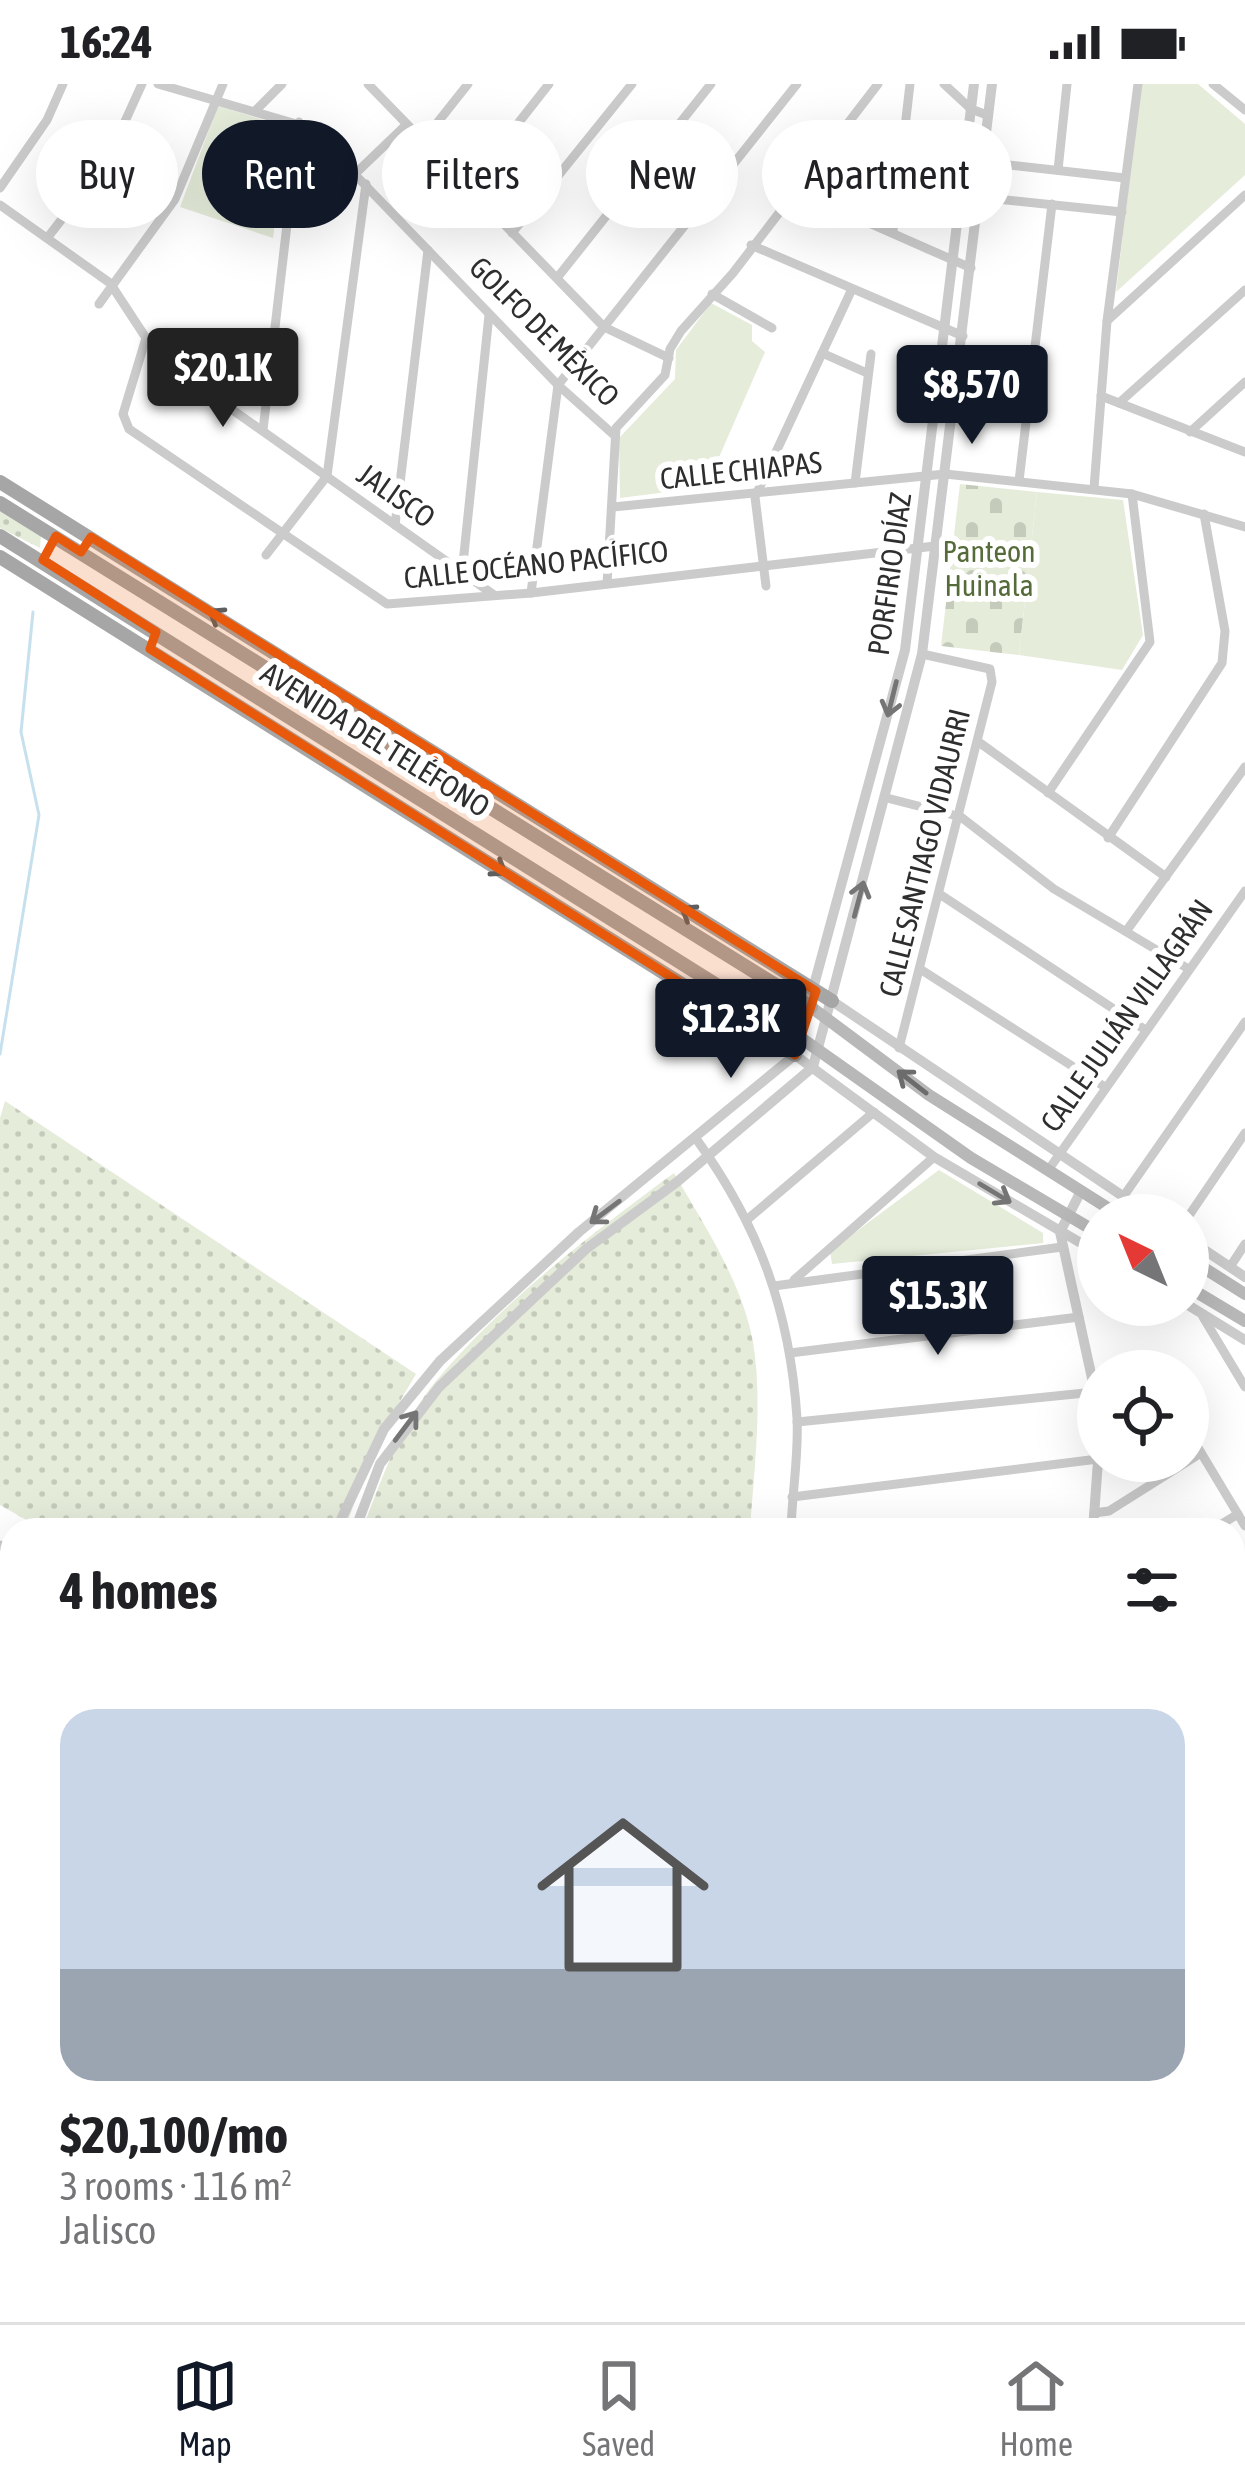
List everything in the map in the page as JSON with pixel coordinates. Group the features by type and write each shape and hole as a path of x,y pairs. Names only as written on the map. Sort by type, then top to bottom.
{"main road":[{"path":"0,482 832,1000"},
{"path":"0,503 811,1007 928,1095 1086,1194"},
{"path":"43,560 64,520"},
{"name":"AVENIDA DEL TELÉFONO","path":"0,536 801,1038"},
{"path":"80,552 92,537"},
{"path":"0,557 795,1055"},
{"path":"150,649 169,604"},
{"path":"553,850 563,834"},
{"path":"596,931 606,916"},
{"path":"801,1038 940,1137 1077,1221"},
{"path":"1209,1271 1245,1294"},
{"path":"1209,1300 1245,1321"}],"street":[{"path":"0,188 46,120 63,84"},
{"path":"48,237 107,161 142,84"},
{"name":"GOLFO DE MÉXICO","path":"158,84 292,120"},
{"path":"99,304 175,199 223,84"},
{"path":"256,110 282,84"},
{"path":"368,84 402,120"},
{"path":"379,95 388,84"},
{"path":"439,120 468,84"},
{"path":"521,120 549,84"},
{"path":"512,233 632,84"},
{"path":"557,278 711,84"},
{"path":"531,593 558,386 797,84"},
{"path":"849,120 878,84"},
{"path":"892,231 910,84"},
{"path":"944,84 971,109 987,115"},
{"name":"PORFIRIO DÍAZ","path":"795,1055 905,650 974,84"},
{"path":"987,120 992,84"},
{"path":"1058,170 1067,84"},
{"path":"1094,488 1107,322 1138,84"},
{"path":"1213,84 1245,110"},
{"path":"358,171 382,148"},
{"path":"1012,165 1125,178"},
{"name":"GOLFO DE MÉXICO","path":"358,175 558,386 614,435"},
{"path":"266,555 327,476 367,184"},
{"path":"1107,322 1245,195"},
{"path":"1012,200 1122,212"},
{"path":"1019,481 1052,204"},
{"name":"JALISCO","path":"0,205 110,283 146,338 182,374 494,595"},
{"path":"263,430 287,228"},
{"path":"507,228 604,327 669,358"},
{"path":"607,584 614,435 665,375 675,340 764,228"},
{"path":"885,228 971,268"},
{"path":"360,1518 380,1464 414,1413 586,1249 709,1156 813,1067 922,654 975,228"},
{"path":"751,245 963,336"},
{"path":"395,525 428,250"},
{"path":"766,586 755,496 852,289"},
{"path":"1119,403 1245,290"},
{"path":"712,294 772,328"},
{"path":"462,573 489,315"},
{"name":"CALLE OCÉANO PACÍFICO","path":"146,338 123,414 125,424 387,604 531,593 934,546"},
{"path":"822,352 867,373"},
{"path":"855,483 871,354"},
{"path":"1190,432 1245,382"},
{"path":"1101,396 1245,452"},
{"name":"CALLE CHIAPAS","path":"613,508 944,473 1132,494 1245,527"},
{"path":"1048,794 1150,642 1132,494"},
{"path":"1108,838 1222,662 1225,632 1204,514"},
{"name":"CALLE SANTIAGO VIDAURRI","path":"899,1048 992,682 990,669 922,654"},
{"path":"980,743 1166,877"},
{"path":"1127,930 1245,766"},
{"path":"887,798 961,817 1054,889 1186,968"},
{"name":"CALLE JULIÁN VILLAGRÁN","path":"1049,1169 1186,968 1245,891"},
{"path":"941,895 1144,1029"},
{"path":"1232,909 1245,917"},
{"path":"920,969 1105,1087"},
{"path":"832,1000 1119,1194"},
{"path":"1125,1194 1245,1022"},
{"path":"342,1518 383,1429 440,1361 580,1232 795,1055 934,1157 1077,1241"},
{"path":"749,1218 874,1112"},
{"path":"1204,1194 1245,1133"},
{"path":"697,1140 749,1218 774,1286 790,1353 797,1422 791,1518"},
{"path":"794,1280 934,1157"},
{"path":"1077,1309 1060,1232 1081,1191"},
{"path":"1230,1267 1245,1244"},
{"path":"774,1286 1062,1247"},
{"path":"1209,1253 1245,1277"},
{"path":"790,1353 1077,1317"},
{"path":"1209,1317 1245,1340"},
{"path":"1209,1326 1245,1387"},
{"path":"797,1422 1077,1394"},
{"path":"792,1497 1077,1463"},
{"path":"1209,1466 1240,1518"},
{"path":"1093,1518 1096,1482"},
{"path":"1094,1514 1154,1482"},
{"path":"1232,1518 1238,1514"}],"highlighted area":[{"path":"56,536 81,552 91,537 816,991 795,1055 150,649 156,632 43,560"}],"green space":[{"path":"1141,84 1198,84 1245,124 1245,175 1116,292"},
{"path":"218,106 264,120 213,120"},
{"path":"202,149 202,214 180,207"},
{"path":"243,228 274,228 273,238"},
{"path":"711,303 752,325 752,341 765,352 706,487 620,498 619,438 675,379 676,350"},
{"name":"Panteon Huinala","path":"960,484 1037,492 1019,655 941,646"},
{"path":"1037,492 1123,500 1143,635 1122,670 1019,655"},
{"path":"0,511 41,534 40,548 0,528"},
{"path":"5,1101 416,1374 374,1445 349,1518 23,1518 0,1505 0,1118"},
{"path":"939,1170 1043,1233 1043,1243 832,1264 830,1251"},
{"path":"674,1173 731,1276 753,1342 758,1412 751,1518 367,1518 402,1434 436,1381 519,1296"}],"waterway":[{"path":"0,1054 39,815 21,732 33,612"}]}
